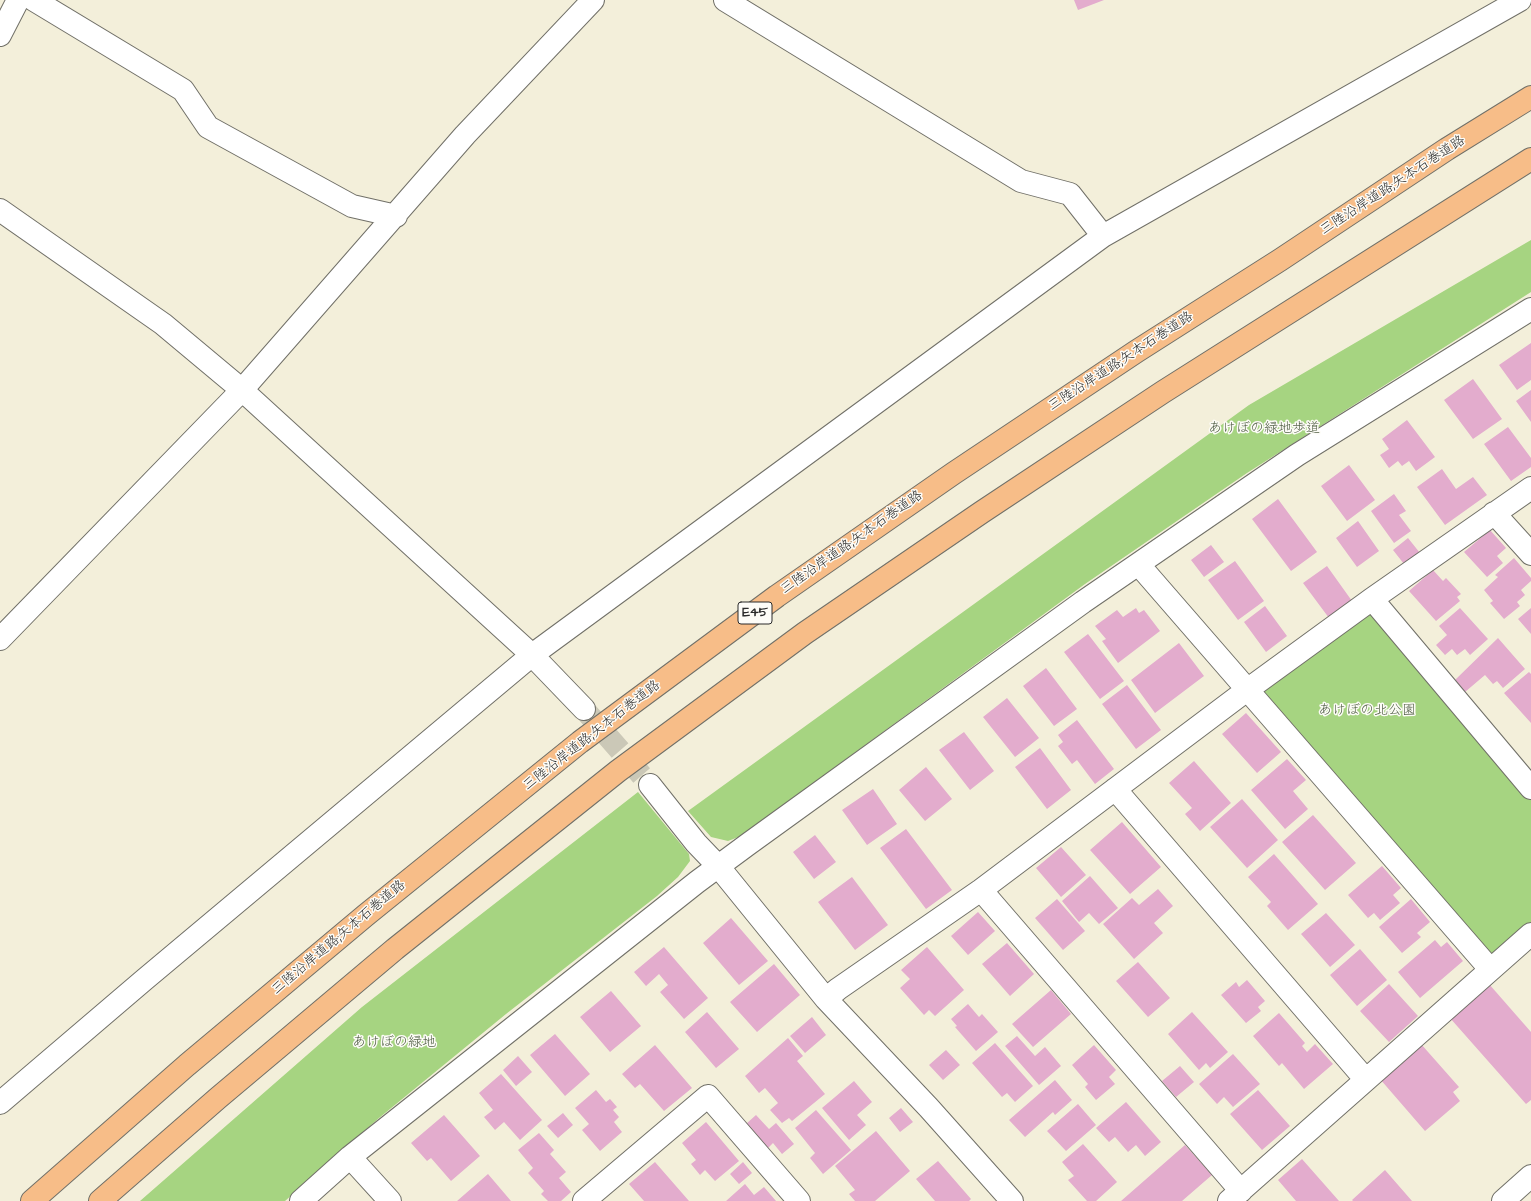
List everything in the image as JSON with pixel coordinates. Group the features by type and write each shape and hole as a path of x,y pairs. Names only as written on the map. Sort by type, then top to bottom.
{"highway":[{"name":"三陸沿岸道路;矢本石巻道路","path":"32,1201 187,1065 366,915 580,742 777,596 954,473 1131,355 1280,260 1447,149 1531,97"},
{"path":"100,1201 224,1093 402,944 618,771 805,633 982,512 1163,392 1531,159"}],"street":[{"path":"0,35 18,0"},
{"path":"34,0 183,90 208,127 352,206 396,216"},
{"path":"0,639 242,390 396,216 465,135 593,0"},
{"path":"725,0 1021,181 1070,194 1103,236"},
{"path":"0,1103 144,980 532,655 1103,236 1520,0"},
{"path":"0,210 163,324 242,390 532,655 584,709"},
{"path":"301,1201 350,1157 718,866 1076,607 1297,455 1528,316"},
{"path":"826,999 838,989 981,890 1247,690 1372,599 1531,488"},
{"path":"1494,513 1531,554"},
{"path":"1139,565 1490,969"},
{"path":"1372,599 1531,788"},
{"path":"650,785 696,843 718,866 826,999 929,1108 1012,1201"},
{"path":"1115,789 1366,1080"},
{"path":"981,890 1235,1196 1531,934"},
{"path":"589,1199 708,1096 799,1201"},
{"path":"350,1157 390,1201"},
{"path":"1503,1201 1531,1176"}],"green space":[{"name":"あけぼの緑地歩道","path":"1531,240 1531,292 1247,473 1085,584 741,836 728,841 711,837 688,811 1249,405"},
{"name":"あけぼの北公園","path":"1372,599 1531,788 1531,934 1490,969 1247,690"},
{"name":"あけぼの緑地","path":"638,792 689,854 690,861 678,877 657,896 506,1014 379,1118 285,1201 140,1201 362,1007"}],"building":[{"path":"1074,0 1104,0 1078,10"},
{"path":"1531,343 1531,380 1517,390 1499,365"},
{"path":"1473,379 1502,419 1473,439 1444,400"},
{"path":"1531,390 1531,422 1516,401"},
{"path":"1407,420 1435,457 1416,471 1409,461 1402,466 1398,461 1389,468 1380,455 1389,449 1382,439"},
{"path":"1508,427 1531,458 1531,467 1511,481 1484,444"},
{"path":"1349,465 1375,500 1347,521 1321,486"},
{"path":"1442,469 1456,489 1473,477 1487,495 1445,525 1417,487"},
{"path":"1394,494 1406,511 1399,515 1411,531 1394,543 1371,511"},
{"path":"1278,499 1317,552 1291,571 1252,519"},
{"path":"1358,521 1379,551 1357,567 1336,538"},
{"path":"1490,530 1506,548 1497,556 1503,563 1487,577 1464,552"},
{"path":"1408,538 1420,553 1404,564 1393,550"},
{"path":"1211,545 1224,562 1204,577 1191,560"},
{"path":"1514,558 1531,578 1531,581 1521,590 1525,595 1517,602 1520,606 1504,619 1490,603 1493,601 1484,590 1498,577 1495,575"},
{"path":"1235,561 1264,601 1238,620 1208,580"},
{"path":"1327,566 1352,601 1329,618 1303,583"},
{"path":"1433,570 1443,581 1446,578 1461,594 1457,597 1460,601 1436,621 1409,591"},
{"path":"1265,606 1287,636 1266,652 1244,622"},
{"path":"1136,608 1139,613 1144,610 1160,631 1118,663 1102,641 1106,639 1095,626 1117,610 1123,617"},
{"path":"1460,608 1488,639 1470,655 1465,649 1457,655 1452,649 1445,655 1436,645 1447,635 1439,626"},
{"path":"1531,608 1531,634 1518,619"},
{"path":"1088,634 1124,681 1100,699 1064,652"},
{"path":"1498,638 1525,669 1503,688 1497,681 1493,684 1485,675 1465,692 1455,680"},
{"path":"1179,643 1204,676 1155,713 1131,680"},
{"path":"1046,668 1077,709 1054,726 1023,686"},
{"path":"1529,672 1531,674 1531,723 1504,693"},
{"path":"1127,685 1161,730 1136,749 1102,704"},
{"path":"1007,698 1039,738 1015,757 983,717"},
{"path":"1246,713 1281,752 1257,773 1222,734"},
{"path":"1077,720 1114,769 1095,784 1077,760 1072,764 1058,746 1063,742 1058,735"},
{"path":"964,732 994,771 970,790 939,750"},
{"path":"1040,748 1071,790 1047,809 1015,767"},
{"path":"1287,759 1306,780 1293,791 1308,809 1285,829 1251,790"},
{"path":"1194,761 1231,803 1200,831 1185,814 1192,808 1169,783"},
{"path":"926,767 952,799 925,821 899,790"},
{"path":"873,789 897,824 867,845 842,810"},
{"path":"1242,799 1278,840 1247,868 1210,827"},
{"path":"1313,815 1356,863 1325,890 1282,842"},
{"path":"1122,822 1161,867 1130,894 1090,850"},
{"path":"906,829 952,890 926,909 880,848"},
{"path":"815,835 836,862 814,879 793,852"},
{"path":"1061,847 1086,875 1061,897 1036,868"},
{"path":"1274,854 1318,904 1288,930 1267,906 1271,902 1248,877"},
{"path":"1382,866 1401,888 1393,895 1400,903 1380,920 1374,913 1368,918 1348,895"},
{"path":"1090,876 1118,908 1099,924 1089,913 1079,922 1062,901"},
{"path":"852,877 888,925 855,950 818,902"},
{"path":"1158,889 1173,906 1154,923 1163,933 1134,959 1103,924 1132,898 1139,905"},
{"path":"1057,899 1085,931 1063,950 1035,918"},
{"path":"1411,899 1430,922 1417,933 1421,937 1402,953 1379,927"},
{"path":"978,912 995,931 968,955 951,936"},
{"path":"1326,913 1355,945 1330,967 1301,934"},
{"path":"731,918 768,961 739,985 703,943"},
{"path":"1435,940 1441,947 1447,942 1463,961 1420,998 1398,972"},
{"path":"1007,943 1034,974 1010,996 982,964"},
{"path":"664,947 708,998 684,1019 660,992 668,985 659,974 646,986 634,972"},
{"path":"927,947 964,990 935,1016 929,1010 924,1015 900,988 910,979 901,970"},
{"path":"1360,949 1387,980 1357,1006 1330,975"},
{"path":"1138,962 1170,998 1148,1017 1116,981"},
{"path":"774,964 800,995 757,1032 730,1002"},
{"path":"1247,980 1265,1001 1258,1007 1261,1011 1246,1023 1221,995 1236,982 1239,987"},
{"path":"1389,984 1418,1016 1389,1042 1360,1011"},
{"path":"1489,984 1531,1032 1531,1100 1526,1104 1450,1018"},
{"path":"1051,990 1071,1014 1033,1047 1012,1024"},
{"path":"611,991 641,1026 610,1052 580,1017"},
{"path":"968,1004 979,1017 982,1014 998,1032 976,1051 955,1027 957,1026 951,1019"},
{"path":"707,1012 739,1049 716,1068 685,1032"},
{"path":"1192,1012 1228,1052 1210,1068 1206,1063 1199,1070 1168,1034"},
{"path":"1279,1013 1305,1043 1302,1046 1307,1052 1315,1044 1333,1064 1304,1089 1282,1063 1279,1066 1253,1036"},
{"path":"812,1017 826,1035 805,1053 790,1036"},
{"path":"555,1034 590,1074 565,1096 530,1055"},
{"path":"1017,1036 1035,1056 1045,1047 1061,1066 1039,1085 1005,1046"},
{"path":"788,1038 803,1056 797,1061 825,1094 792,1121 789,1118 782,1123 770,1110 778,1103 765,1088 759,1093 745,1076"},
{"path":"995,1043 1033,1086 1015,1102 1007,1093 1002,1097 972,1063"},
{"path":"1421,1044 1459,1087 1453,1092 1460,1101 1425,1131 1380,1079"},
{"path":"655,1045 692,1088 664,1111 640,1084 635,1088 622,1074"},
{"path":"1094,1045 1116,1070 1109,1077 1115,1084 1096,1100 1085,1087 1088,1084 1072,1065"},
{"path":"946,1050 960,1065 943,1080 929,1065"},
{"path":"1233,1054 1260,1084 1233,1107 1224,1097 1217,1104 1199,1084"},
{"path":"518,1056 532,1072 516,1086 503,1070"},
{"path":"1180,1066 1194,1082 1176,1097 1162,1081"},
{"path":"501,1074 542,1120 520,1140 504,1122 495,1130 484,1117 493,1110 479,1093"},
{"path":"1055,1080 1072,1100 1055,1115 1053,1112 1025,1137 1009,1120"},
{"path":"854,1081 872,1102 857,1115 866,1125 849,1140 822,1108"},
{"path":"596,1090 606,1102 610,1099 617,1107 613,1110 619,1117 614,1122 622,1132 600,1151 582,1130 589,1124 575,1108"},
{"path":"1258,1090 1290,1126 1262,1150 1230,1114"},
{"path":"1126,1102 1161,1142 1145,1156 1136,1145 1128,1152 1115,1137 1109,1142 1096,1128"},
{"path":"1078,1104 1096,1125 1066,1151 1047,1131"},
{"path":"901,1108 913,1122 900,1132 889,1118"},
{"path":"816,1110 851,1150 823,1174 810,1158 815,1153 795,1128"},
{"path":"563,1113 573,1125 558,1138 547,1126"},
{"path":"444,1115 480,1156 451,1181 431,1158 427,1161 411,1143"},
{"path":"756,1115 769,1129 776,1123 794,1144 782,1154 773,1143 767,1149 746,1124"},
{"path":"706,1122 739,1161 715,1181 705,1170 700,1175 691,1164 696,1160 682,1143"},
{"path":"876,1131 910,1171 875,1201 855,1201 849,1194 855,1190 835,1166"},
{"path":"539,1133 554,1150 550,1154 566,1172 559,1178 571,1192 561,1201 548,1201 541,1194 544,1191 528,1173 533,1168 518,1150"},
{"path":"1083,1144 1117,1182 1096,1201 1087,1201 1068,1180 1074,1176 1062,1162"},
{"path":"1185,1145 1212,1175 1182,1201 1121,1201"},
{"path":"1302,1159 1339,1201 1296,1201 1278,1180"},
{"path":"938,1161 971,1199 969,1201 935,1201 916,1179"},
{"path":"655,1162 689,1201 644,1201 629,1184"},
{"path":"743,1162 752,1173 739,1184 730,1174"},
{"path":"1385,1170 1412,1201 1352,1200"},
{"path":"488,1174 511,1201 457,1201"},
{"path":"745,1184 754,1195 764,1187 776,1201 726,1201"}],"tunnel":[{"path":"584,709 650,785"}]}
